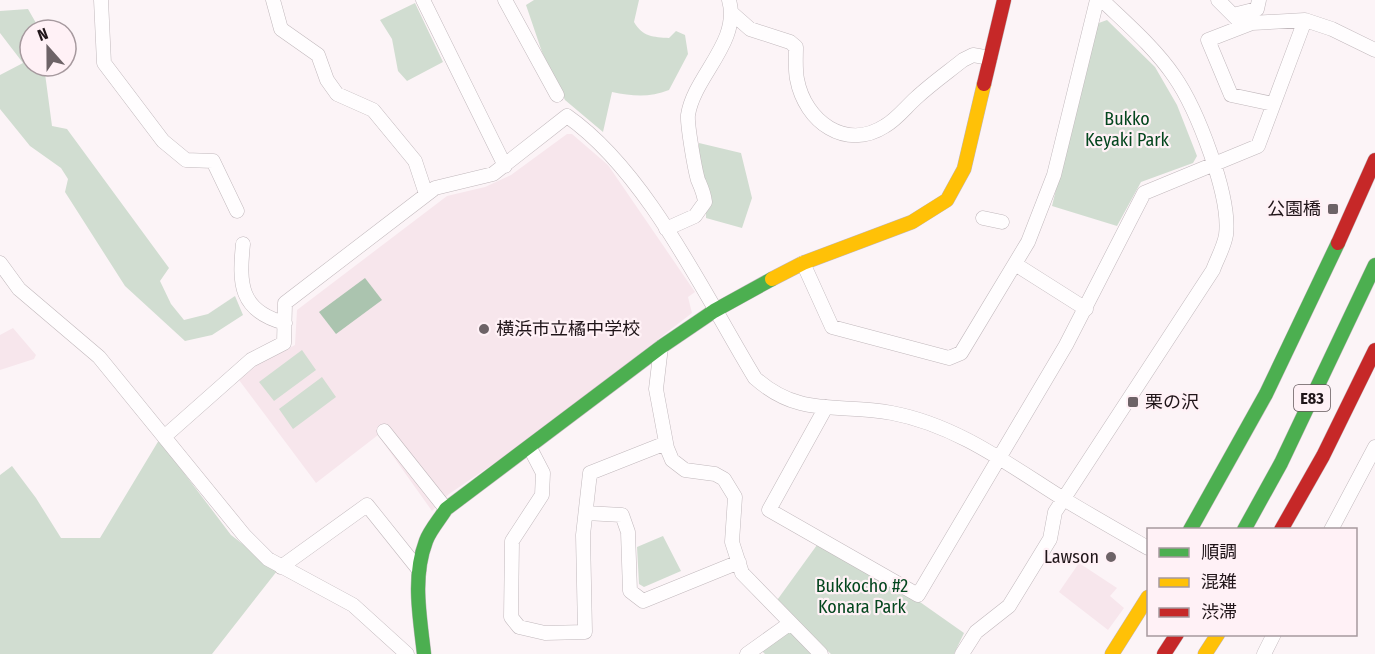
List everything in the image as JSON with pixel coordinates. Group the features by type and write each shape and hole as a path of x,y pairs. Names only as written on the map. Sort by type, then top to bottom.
{"main road":[{"path":"424,654 417,589 419,570 426,540 446,509 530,448 661,347 714,311 803,263 912,222 947,200 964,169 1004,0"},
{"path":"1191,528 1216,487 1291,343 1375,160"},
{"name":"E83","path":"1245,528 1281,462 1375,265"},
{"name":"E83","path":"1282,528 1323,456 1375,350"},
{"path":"1112,654 1147,600"},
{"path":"1164,654 1176,636"},
{"path":"1205,654 1217,636"}],"street":[{"path":"101,0 104,63 163,141 186,160 213,161 237,211"},
{"path":"273,0 281,29 318,55 327,80 337,94 373,110 415,161 426,194"},
{"path":"423,0 505,166"},
{"path":"504,0 557,95"},
{"path":"803,263 832,327 949,358 961,353 1015,264 1024,235 1054,175 1097,0"},
{"path":"962,654 976,632 1010,606 1050,539 1055,512 1213,270 1226,236 1225,208 1214,165 1190,105 1174,76 1148,45 1102,0"},
{"path":"1218,0 1244,26"},
{"path":"1233,15 1257,9 1259,0"},
{"path":"666,229 695,216 705,202 698,178 688,118 691,102 719,53 731,7"},
{"path":"731,7 750,29 790,42 796,47 797,79 802,96 814,116 826,129 845,135 867,135 886,125 963,60 972,55 990,58"},
{"path":"1272,104 1231,95 1208,40 1252,23 1305,20 1332,29 1375,50"},
{"path":"826,407 769,510 918,595 1086,309 1144,193 1258,146 1305,20"},
{"path":"164,436 251,360 284,343 285,303 435,188 493,174 567,116 614,155 666,229 755,378 773,394 795,404 891,413 934,424 973,442 1063,499 1147,547"},
{"path":"984,218 1002,222"},
{"path":"243,244 240,281 247,297 255,309 271,320 285,323"},
{"path":"0,263 19,289 99,357 244,536 268,559 353,605 407,654"},
{"path":"1015,264 1086,309"},
{"path":"661,347 656,389 666,443 672,460 685,470 715,474 724,479 735,497 732,542 742,573 789,624 821,654"},
{"path":"384,431 446,509"},
{"path":"530,448 543,473 542,495 512,541 512,617 519,627 545,633 585,632 583,535 590,473 666,443"},
{"path":"1332,528 1375,447"},
{"path":"281,567 367,504 419,570"},
{"path":"586,513 622,515 628,532 630,591 643,601 739,562"},
{"path":"747,654 789,624"},
{"path":"1264,654 1273,636"}],"shaded area":[{"name":"横浜市立橘中学校","path":"567,134 572,134 608,165 695,292 688,297 692,313 524,443 449,494 432,511 378,435 316,483 239,380 257,365 295,345 297,310 447,196 485,187 511,175"},
{"path":"365,278 382,300 336,334 319,312"},
{"path":"13,328 36,355 34,359 0,370 0,335"},
{"path":"1079,563 1117,588 1110,596 1124,608 1108,630 1059,592"}],"green space":[{"path":"534,0 639,0 634,22 637,27 653,36 669,38 676,31 685,35 688,54 669,90 640,96 612,92 603,132 565,100 542,52 526,5"},
{"path":"415,3 443,62 407,81 398,71 392,39 380,20"},
{"path":"28,9 33,18 18,18 18,56 0,33 0,11"},
{"name":"Bukko Keyaki Park","path":"1107,20 1155,67 1177,105 1197,156 1193,163 1141,182 1117,226 1052,206 1096,24"},
{"path":"18,66 18,78 46,78 52,126 67,129 169,268 160,281 171,304 184,320 208,314 235,296 243,315 212,335 185,341 125,286 65,192 68,179 61,168 30,146 0,109 0,75"},
{"path":"699,143 741,153 752,198 742,228 706,218 706,189 699,174"},
{"path":"302,350 316,370 274,401 259,382"},
{"path":"322,377 336,397 293,429 279,409"},
{"path":"159,440 231,535 277,571 212,654 0,654 0,475 12,466 36,498 61,538 100,538"},
{"path":"663,536 681,571 644,587 639,584 637,547"},
{"name":"Bukkocho #2 Konara Park","path":"817,545 910,595 964,633 954,654 831,654 775,603"},
{"path":"787,629 815,654 765,654 762,651"}],"traffic: fast":[{"path":"1191,528 1266,394 1338,243"},
{"path":"1245,528 1281,463 1375,265"},
{"path":"424,654 418,598 419,569 428,537 446,509 661,347 714,311 772,279"}],"traffic: slow":[{"path":"772,279 803,263 912,222 947,200 964,169 984,84"},
{"path":"1112,654 1147,599"},
{"path":"1205,654 1217,636"}],"traffic: jam":[{"path":"984,84 1004,0"},
{"path":"1338,243 1375,160"},
{"path":"1282,528 1323,456 1375,350"},
{"path":"1164,654 1176,636"}],"place":[{"name":"公園橋","path":"1333,209"},
{"name":"横浜市立橘中学校","path":"484,329"},
{"name":"栗の沢","path":"1133,402"},
{"name":"Lawson","path":"1111,557"}]}
